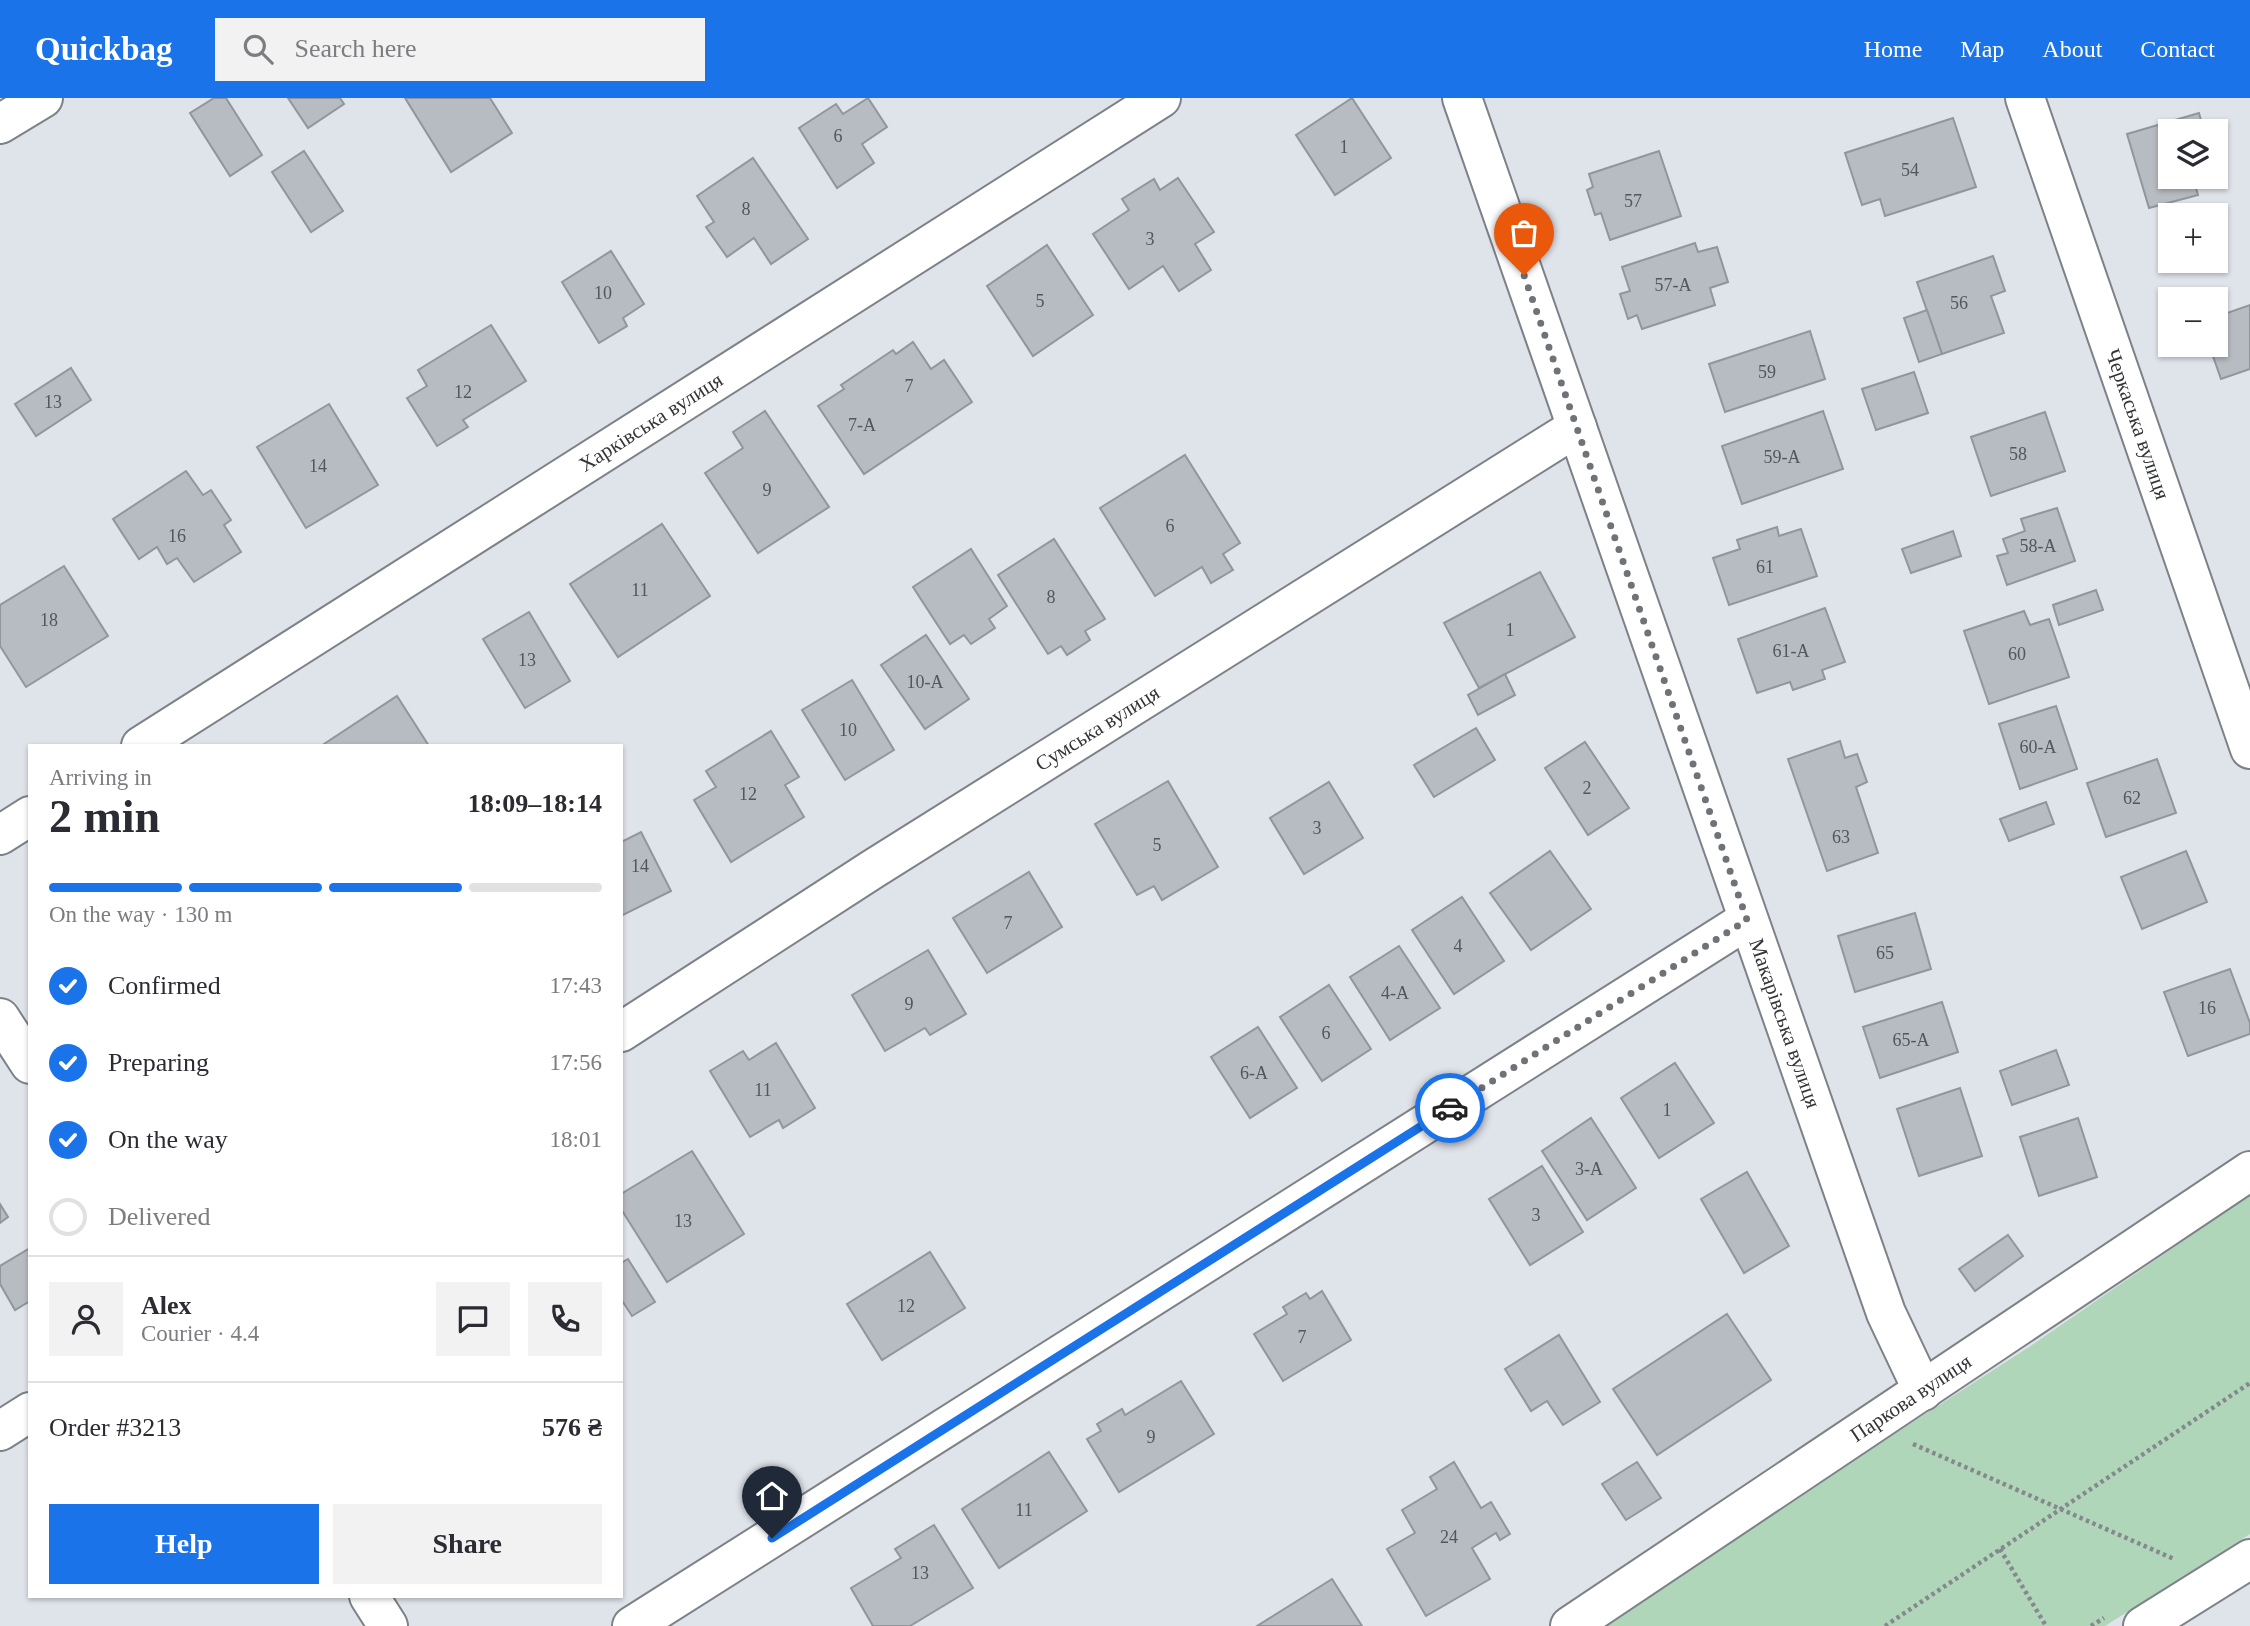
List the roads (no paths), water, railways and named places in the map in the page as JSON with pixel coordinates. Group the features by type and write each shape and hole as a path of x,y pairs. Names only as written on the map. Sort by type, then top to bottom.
{"street":[{"path":"0,124 43,98"},
{"name":"Харківська вулиця","path":"144,744 1161,98"},
{"name":"Макарівська вулиця","path":"1462,98 1886,1313 1923,1391"},
{"name":"Черкаська вулиця","path":"2025,98 2250,748"},
{"name":"Сумська вулиця","path":"623,1031 873,869 1577,427"},
{"path":"0,835 28,817"},
{"path":"632,1626 1747,920"},
{"path":"0,1018 28,1061"},
{"name":"Паркова вулиця","path":"1570,1626 2250,1171"},
{"path":"0,1431 28,1413"},
{"path":"2143,1626 2250,1559"},
{"path":"370,1598 388,1626"}]}
